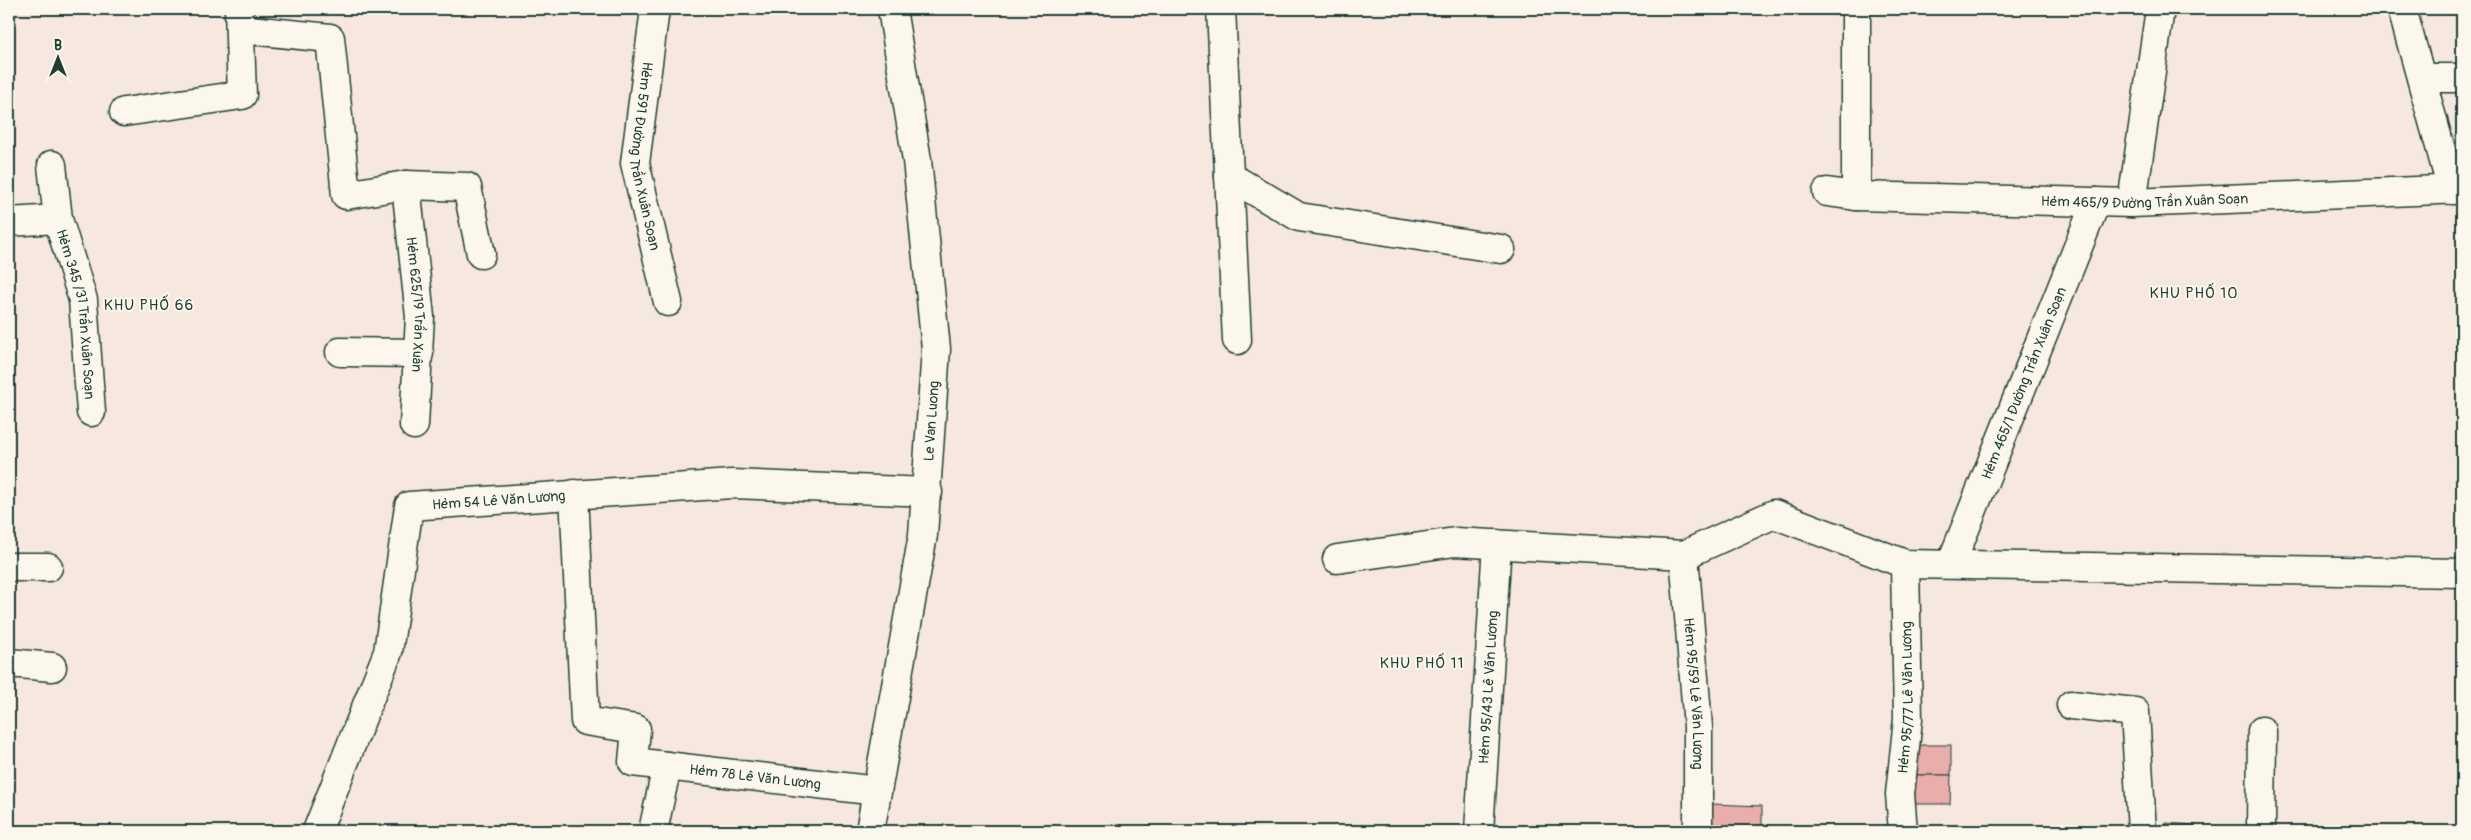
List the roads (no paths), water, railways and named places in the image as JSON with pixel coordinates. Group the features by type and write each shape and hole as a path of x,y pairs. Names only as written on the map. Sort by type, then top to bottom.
{"street":[{"name":"Hẻm 591 Đường Trần Xuân Soạn","path":"655,9 634,163 668,302"},
{"name":"Le Van Luong","path":"870,831 923,536 928,492 936,349 917,160 892,9"},
{"path":"1221,9 1237,340"},
{"path":"1856,9 1856,196"},
{"path":"2132,203 2160,9"},
{"path":"2402,9 2457,190"},
{"path":"124,112 242,95 240,19 330,38 346,195 406,185 467,187 481,254"},
{"path":"2422,78 2462,78"},
{"name":"Hẻm 345 /31 Trần Xuân Soạn","path":"52,165 58,219 83,300 91,412"},
{"path":"1229,176 1299,218 1501,249"},
{"name":"Hẻm 625/19 Trần Xuân","path":"406,185 420,317 414,425"},
{"name":"Hẻm 465/9 Đường Trần Xuân Soạn","path":"1827,192 1856,196 2132,203 2457,190"},
{"name":"Hẻm 465/1 Đường Trần Xuân Soạn","path":"1951,564 2096,202"},
{"path":"9,222 58,219"},
{"path":"340,352 419,353"},
{"name":"Hẻm 54 Lê Văn Lương","path":"317,831 388,652 410,506 732,484 928,492"},
{"name":"Hẻm 78 Lê Văn Lương","path":"574,494 585,721 636,729 633,762 877,791"},
{"path":"1337,560 1454,542 1684,555 1774,514 1905,564 2462,573"},
{"name":"Hẻm 95/43 Lê Văn Lương","path":"1479,831 1497,544"},
{"name":"Hẻm 95/59 Lê Văn Lương","path":"1684,555 1698,727 1698,831"},
{"name":"Hẻm 95/77 Lê Văn Lương","path":"1903,831 1900,794 1908,719 1905,564"},
{"path":"9,567 48,567"},
{"path":"9,663 52,666"},
{"path":"2071,705 2135,712 2142,831"},
{"path":"2261,831 2262,731"},
{"path":"653,831 667,766"}],"district":[{"name":"KHU PHỐ 10","path":"2194,293"},
{"name":"KHU PHỐ 66","path":"149,305"},
{"name":"KHU PHỐ 11","path":"1422,663"}]}
